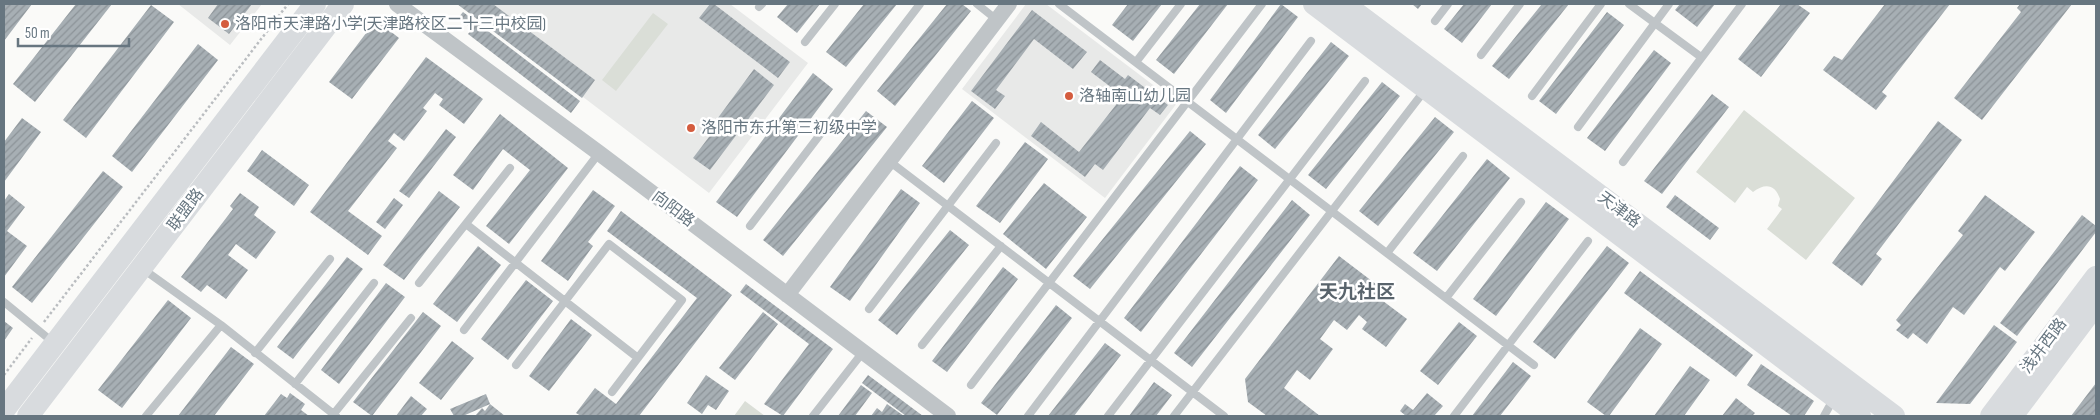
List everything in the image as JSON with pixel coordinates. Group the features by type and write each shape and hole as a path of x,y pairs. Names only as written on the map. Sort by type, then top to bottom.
{"main road":[{"name":"联盟路","path":"4,410 58,347 315,4"},
{"name":"联盟路","path":"28,416 58,347 142,268 343,4"},
{"name":"天津路","path":"1314,4 1431,81 1894,416"},
{"name":"天津路","path":"1344,4 1431,81 1860,416"},
{"name":"浅井西路","path":"1991,416 2096,277"},
{"name":"浅井西路","path":"2012,416 2096,304"}],"street":[{"name":"向阳路","path":"397,4 599,153 948,416"},
{"path":"787,295 1009,4"}],"lane":[{"path":"805,42 835,4"},
{"path":"750,226 920,4"},
{"path":"977,4 997,20"},
{"path":"1060,4 1534,365"},
{"path":"1136,62 1181,4"},
{"path":"971,385 1262,4"},
{"path":"1435,20 1448,4"},
{"path":"1481,55 1520,4"},
{"path":"1532,96 1601,4"},
{"path":"1629,4 1700,57"},
{"path":"1578,126 1669,4"},
{"path":"1623,162 1700,57 1742,4"},
{"path":"1028,416 1310,41"},
{"path":"1174,416 1431,81"},
{"path":"1108,416 1365,82"},
{"path":"869,309 996,143"},
{"path":"464,330 599,153"},
{"path":"1387,253 1463,156"},
{"path":"889,161 1224,416"},
{"path":"419,283 510,168"},
{"path":"1446,298 1521,202"},
{"path":"466,224 638,358"},
{"path":"1454,416 1588,241"},
{"path":"516,365 609,244 682,300 612,392"},
{"path":"922,345 1001,246"},
{"path":"256,353 330,259"},
{"path":"142,268 221,325 334,416 411,318"},
{"path":"295,384 374,283"},
{"path":"4,302 58,347"},
{"path":"146,416 221,325"},
{"path":"813,416 863,352"},
{"path":"1824,416 1835,397"}],"path":[{"path":"4,375 58,347 288,4"}],"shaded area":[{"name":"洛阳市天津路小学(天津路校区二十三中校园)","path":"178,4 262,4 230,45"},
{"name":"洛阳市东升第三初级中学","path":"461,4 730,4 808,63 709,193"},
{"name":"洛轴南山幼儿园","path":"1026,4 1046,4 1177,103 1105,198 962,89"},
{"path":"653,13 668,24 616,91 602,80"},
{"path":"1744,110 1855,198 1806,260 1767,229 1782,209 1778,206 1780,199 1775,190 1765,186 1753,192 1747,187 1735,203 1696,172"},
{"path":"745,401 765,416 734,416"}],"building":[{"path":"4,4 32,4 4,41"},
{"path":"76,4 112,4 35,102 13,84"},
{"path":"218,4 252,4 229,34 208,18"},
{"path":"457,4 493,4 595,80 582,98"},
{"path":"710,4 714,4 790,62 778,78 699,18"},
{"path":"788,4 820,4 797,33 777,17"},
{"path":"864,4 897,4 846,67 826,52"},
{"path":"947,4 962,4 971,11 895,106 877,91"},
{"path":"1128,4 1162,4 1133,41 1112,25"},
{"path":"1200,4 1228,4 1174,74 1156,60"},
{"path":"1281,4 1298,17 1226,113 1210,100"},
{"path":"1412,4 1422,4 1418,9"},
{"path":"1464,4 1492,4 1462,43 1444,29"},
{"path":"1542,4 1569,4 1509,79 1492,66"},
{"path":"1680,4 1715,4 1697,27 1675,10"},
{"path":"1781,4 1797,4 1810,13 1761,77 1738,59"},
{"path":"1885,4 1950,4 1882,92 1887,96 1876,110 1823,70 1834,56 1842,60"},
{"path":"2020,4 2072,4 1982,120 1954,98 2021,12 2017,8"},
{"path":"151,5 174,22 86,138 63,120"},
{"path":"1032,10 1087,52 1073,69 1034,39 996,90 1005,96 995,109 971,91"},
{"path":"463,12 580,101 571,113 468,34 472,29 458,18"},
{"path":"1607,12 1624,25 1556,114 1539,101"},
{"path":"376,20 399,38 352,99 329,82"},
{"path":"1331,42 1349,56 1275,149 1258,135"},
{"path":"198,44 218,60 132,172 112,156"},
{"path":"1654,50 1671,63 1605,151 1587,138"},
{"path":"426,57 483,99 464,124 439,105 443,99 435,93 423,108 427,111 404,141 394,133 388,141 397,148 348,211 382,236 368,255 310,212"},
{"path":"1100,60 1125,79 1128,75 1168,105 1160,115 1150,108 1103,170 1095,164 1085,177 1031,136 1041,122 1079,152 1119,101 1112,96 1116,91 1091,72"},
{"path":"754,69 774,85 710,170 693,158 712,133 709,130"},
{"path":"813,73 833,89 737,217 716,202"},
{"path":"1382,82 1400,96 1326,189 1308,175"},
{"path":"1712,94 1729,107 1662,194 1644,181"},
{"path":"972,101 994,118 944,183 922,166"},
{"path":"866,111 887,127 783,256 763,240"},
{"path":"500,114 568,168 509,244 486,226 530,170 503,149 473,190 453,175"},
{"path":"1435,117 1454,132 1378,226 1359,211"},
{"path":"22,118 41,132 4,182 4,142"},
{"path":"1938,121 1962,140 1876,254 1882,259 1862,286 1832,263"},
{"path":"446,129 456,137 409,198 399,191"},
{"path":"1190,131 1206,144 1090,289 1073,276"},
{"path":"1025,142 1048,159 1000,223 976,206"},
{"path":"262,150 309,185 294,206 247,171"},
{"path":"1487,159 1510,178 1437,271 1413,253"},
{"path":"1240,166 1258,180 1141,332 1124,318"},
{"path":"103,171 123,187 32,303 12,287"},
{"path":"1044,183 1087,217 1046,269 1003,234"},
{"path":"901,189 920,203 850,301 830,287"},
{"path":"593,190 615,206 588,242 593,246 568,281 541,261"},
{"path":"439,191 460,207 404,280 383,265"},
{"path":"240,193 259,207 254,215 276,232 256,259 236,244 228,255 248,270 226,299 207,285 201,292 181,277 233,209 230,206"},
{"path":"9,194 25,207 7,231 27,246 4,277 4,201"},
{"path":"1675,195 1719,228 1710,240 1666,207"},
{"path":"1985,195 2035,232 2005,271 2000,267 1964,315 1953,307 1927,344 1913,333 1908,339 1896,330 1901,325 1896,320 1963,235 1958,231"},
{"path":"394,198 403,205 385,229 376,222"},
{"path":"1292,200 1310,215 1192,367 1174,353"},
{"path":"1546,202 1569,219 1496,316 1473,299"},
{"path":"621,211 732,295 639,416 581,416 576,413 595,388 616,404 697,298 607,231"},
{"path":"2082,215 2096,226 2096,232 2017,336 2000,323"},
{"path":"950,230 969,245 897,335 878,320"},
{"path":"478,246 501,265 457,322 433,304"},
{"path":"1607,246 1629,263 1555,359 1533,342"},
{"path":"1339,256 1389,294 1383,301 1407,319 1386,347 1362,329 1367,322 1359,315 1347,330 1334,320 1320,339 1333,349 1310,380 1297,370 1284,388 1320,416 1267,416 1248,402 1245,379"},
{"path":"347,257 363,269 293,359 277,347"},
{"path":"1003,267 1018,279 947,372 932,361"},
{"path":"1640,271 1753,355 1736,377 1624,293"},
{"path":"526,280 553,301 508,360 481,339"},
{"path":"386,283 405,297 339,384 321,370"},
{"path":"746,284 833,349 783,416 764,404 809,344 740,292"},
{"path":"168,300 191,318 122,408 98,390"},
{"path":"1056,305 1072,318 997,415 981,403"},
{"path":"423,312 441,326 372,416 353,402"},
{"path":"763,312 778,324 735,380 719,368"},
{"path":"571,319 592,335 549,391 529,376"},
{"path":"4,321 13,328 4,341"},
{"path":"1459,322 1477,336 1438,385 1420,371"},
{"path":"1994,325 2017,342 1970,404 1936,403"},
{"path":"1640,328 1662,344 1609,416 1606,416 1587,402"},
{"path":"452,341 474,358 441,400 419,383"},
{"path":"1105,343 1121,355 1074,416 1048,416"},
{"path":"231,347 254,364 214,416 178,416"},
{"path":"1513,362 1531,376 1500,416 1472,416"},
{"path":"1761,364 1814,401 1804,416 1792,416 1747,385"},
{"path":"1690,366 1710,380 1684,416 1654,416"},
{"path":"706,375 729,391 716,410 708,405 702,414 687,403"},
{"path":"868,375 923,416 906,416 862,383"},
{"path":"1154,382 1172,395 1156,416 1129,416"},
{"path":"2096,383 2096,416 2071,416"},
{"path":"861,385 872,393 855,416 838,416"},
{"path":"290,393 305,404 301,410 309,416 264,416 281,394 287,398"},
{"path":"1427,393 1443,406 1434,416 1406,416 1400,411 1405,404 1413,410"},
{"path":"486,394 490,404 463,416 454,416 450,409"},
{"path":"411,396 427,409 421,416 396,416"},
{"path":"1736,398 1755,413 1752,416 1722,416"},
{"path":"490,404 505,416 475,416 482,408 485,411"},
{"path":"887,404 904,416 871,416 877,408 882,412"}],"place":[{"name":"洛阳市天津路小学(天津路校区二十三中校园)","path":"225,24"},
{"name":"洛轴南山幼儿园","path":"1069,96"},
{"name":"洛阳市东升第三初级中学","path":"691,128"}],"district":[{"name":"天九社区","path":"1357,292"}]}
